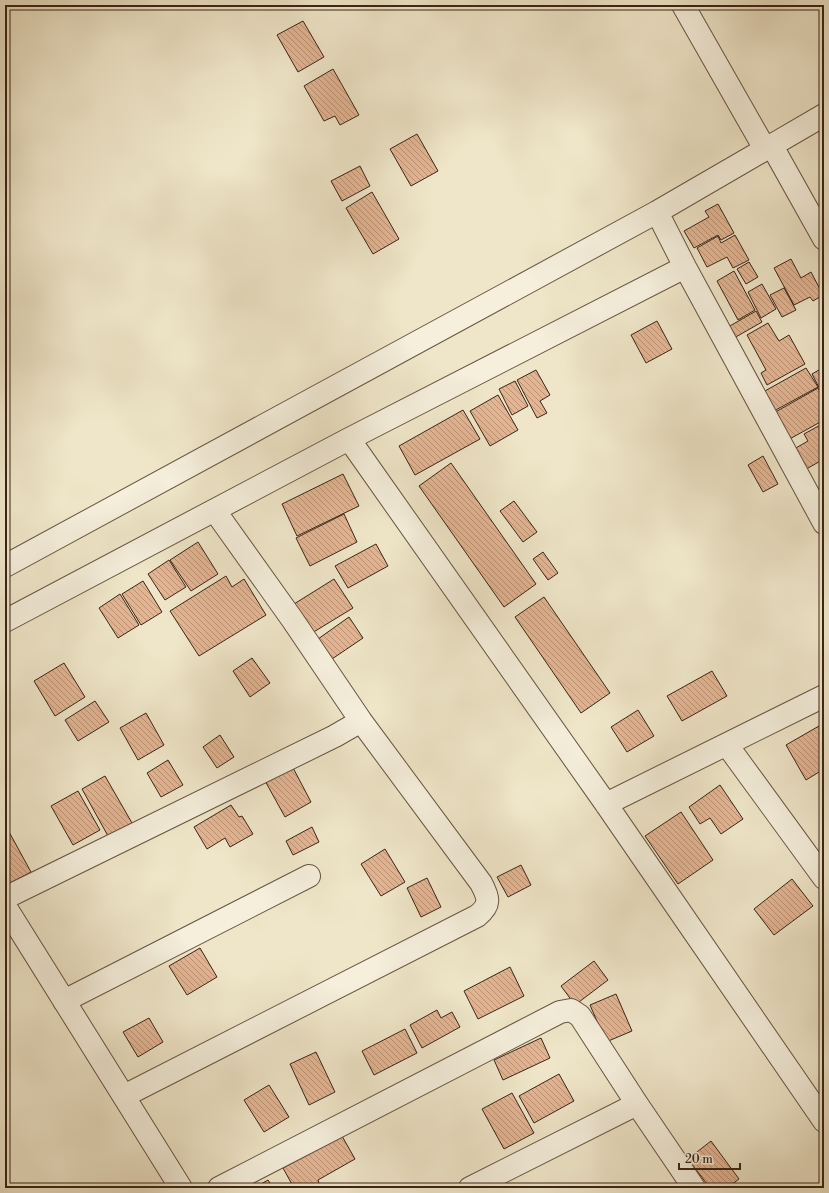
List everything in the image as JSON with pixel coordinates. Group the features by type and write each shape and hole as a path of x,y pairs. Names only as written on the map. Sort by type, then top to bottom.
{"street":[{"path":"683,5 824,239"},
{"path":"5,566 657,212 824,115"},
{"path":"657,212 685,267 824,523"},
{"path":"5,621 349,439 685,267"},
{"path":"349,439 606,804 824,1121"},
{"path":"124,1096 478,916 485,910 488,903 486,892 481,883 361,721 292,619 214,510"},
{"path":"606,804 824,696"},
{"path":"5,898 336,736 361,721"},
{"path":"727,745 820,864"},
{"path":"64,1001 309,876"},
{"path":"5,906 182,1188"},
{"path":"219,1188 566,1010 571,1010 580,1016 694,1188"},
{"path":"470,1188 637,1104"}],"building":[{"path":"303,21 324,57 298,72 277,35"},
{"path":"333,69 359,115 340,125 335,116 324,121 304,86"},
{"path":"417,134 438,171 411,186 390,149"},
{"path":"360,166 370,186 342,201 331,181"},
{"path":"372,192 399,239 373,254 346,208"},
{"path":"718,204 734,233 721,240 718,235 694,248 684,231 709,217 705,211"},
{"path":"735,235 749,260 733,268 727,257 707,267 697,248 718,236 721,243"},
{"path":"791,259 801,278 811,272 823,295 813,301 810,297 794,305 774,268"},
{"path":"749,262 758,277 746,284 737,269"},
{"path":"734,271 755,310 738,320 717,281"},
{"path":"762,284 776,309 761,318 748,292"},
{"path":"784,288 796,310 782,317 770,295"},
{"path":"756,311 762,322 734,338 728,327"},
{"path":"657,321 672,349 646,363 631,335"},
{"path":"768,323 779,341 789,335 805,364 767,385 761,373 766,370 747,335"},
{"path":"824,367 824,397 812,374"},
{"path":"806,368 818,387 774,411 763,392"},
{"path":"536,370 550,395 540,401 547,413 537,418 517,380"},
{"path":"515,381 528,406 512,415 499,389"},
{"path":"818,388 824,399 824,420 786,441 772,414"},
{"path":"498,395 518,430 490,446 470,411"},
{"path":"463,410 480,439 415,475 399,446"},
{"path":"824,423 824,459 801,472 789,452 808,441 804,434"},
{"path":"763,456 778,484 763,492 748,465"},
{"path":"451,463 536,584 504,607 419,486"},
{"path":"343,474 359,506 297,536 282,504"},
{"path":"514,501 537,532 523,542 500,511"},
{"path":"344,514 357,542 310,566 296,538"},
{"path":"198,542 218,574 191,591 170,560"},
{"path":"376,544 388,566 348,588 335,566"},
{"path":"543,552 558,573 548,580 533,559"},
{"path":"169,560 186,587 165,600 148,574"},
{"path":"226,576 232,587 244,579 266,615 199,656 170,611"},
{"path":"334,579 353,608 312,633 294,604"},
{"path":"143,581 162,612 141,625 122,594"},
{"path":"120,594 139,625 118,638 99,608"},
{"path":"544,597 610,693 581,713 515,617"},
{"path":"349,617 363,638 332,659 318,639"},
{"path":"252,658 270,683 250,697 233,671"},
{"path":"64,663 85,697 55,716 34,681"},
{"path":"712,671 727,696 682,721 667,696"},
{"path":"95,701 109,722 78,741 65,720"},
{"path":"638,710 654,736 627,752 611,727"},
{"path":"146,713 164,745 138,760 120,728"},
{"path":"819,726 824,735 824,769 806,780 786,745"},
{"path":"220,735 234,757 217,768 203,747"},
{"path":"168,760 183,785 161,797 147,773"},
{"path":"291,764 311,802 285,817 264,779"},
{"path":"105,776 132,823 108,836 82,789"},
{"path":"720,785 743,819 721,834 710,818 700,824 689,807"},
{"path":"78,791 100,830 73,845 51,806"},
{"path":"231,805 239,817 242,816 253,834 230,847 225,838 207,849 194,827"},
{"path":"681,812 713,860 678,884 645,836"},
{"path":"312,827 319,842 293,855 286,841"},
{"path":"8,830 31,872 5,886 5,832"},
{"path":"385,849 405,882 381,896 361,864"},
{"path":"521,865 531,885 508,897 497,877"},
{"path":"427,878 441,907 421,917 407,888"},
{"path":"792,879 813,906 774,935 754,909"},
{"path":"200,948 217,977 187,995 169,966"},
{"path":"594,961 608,980 575,1005 561,986"},
{"path":"510,967 524,996 478,1019 464,991"},
{"path":"616,994 632,1031 606,1042 590,1005"},
{"path":"437,1010 441,1018 452,1012 460,1027 422,1048 410,1025"},
{"path":"149,1018 163,1042 138,1057 123,1032"},
{"path":"405,1029 417,1053 374,1075 362,1051"},
{"path":"541,1038 550,1058 503,1080 494,1060"},
{"path":"316,1052 335,1092 309,1105 290,1064"},
{"path":"559,1074 574,1101 534,1123 519,1096"},
{"path":"269,1085 289,1117 264,1132 244,1100"},
{"path":"512,1093 534,1133 504,1149 482,1109"},
{"path":"342,1136 355,1159 318,1180 319,1183 311,1188 294,1188 283,1168"},
{"path":"711,1141 739,1179 727,1188 710,1188 688,1159"},
{"path":"268,1180 273,1188 254,1188"}]}
